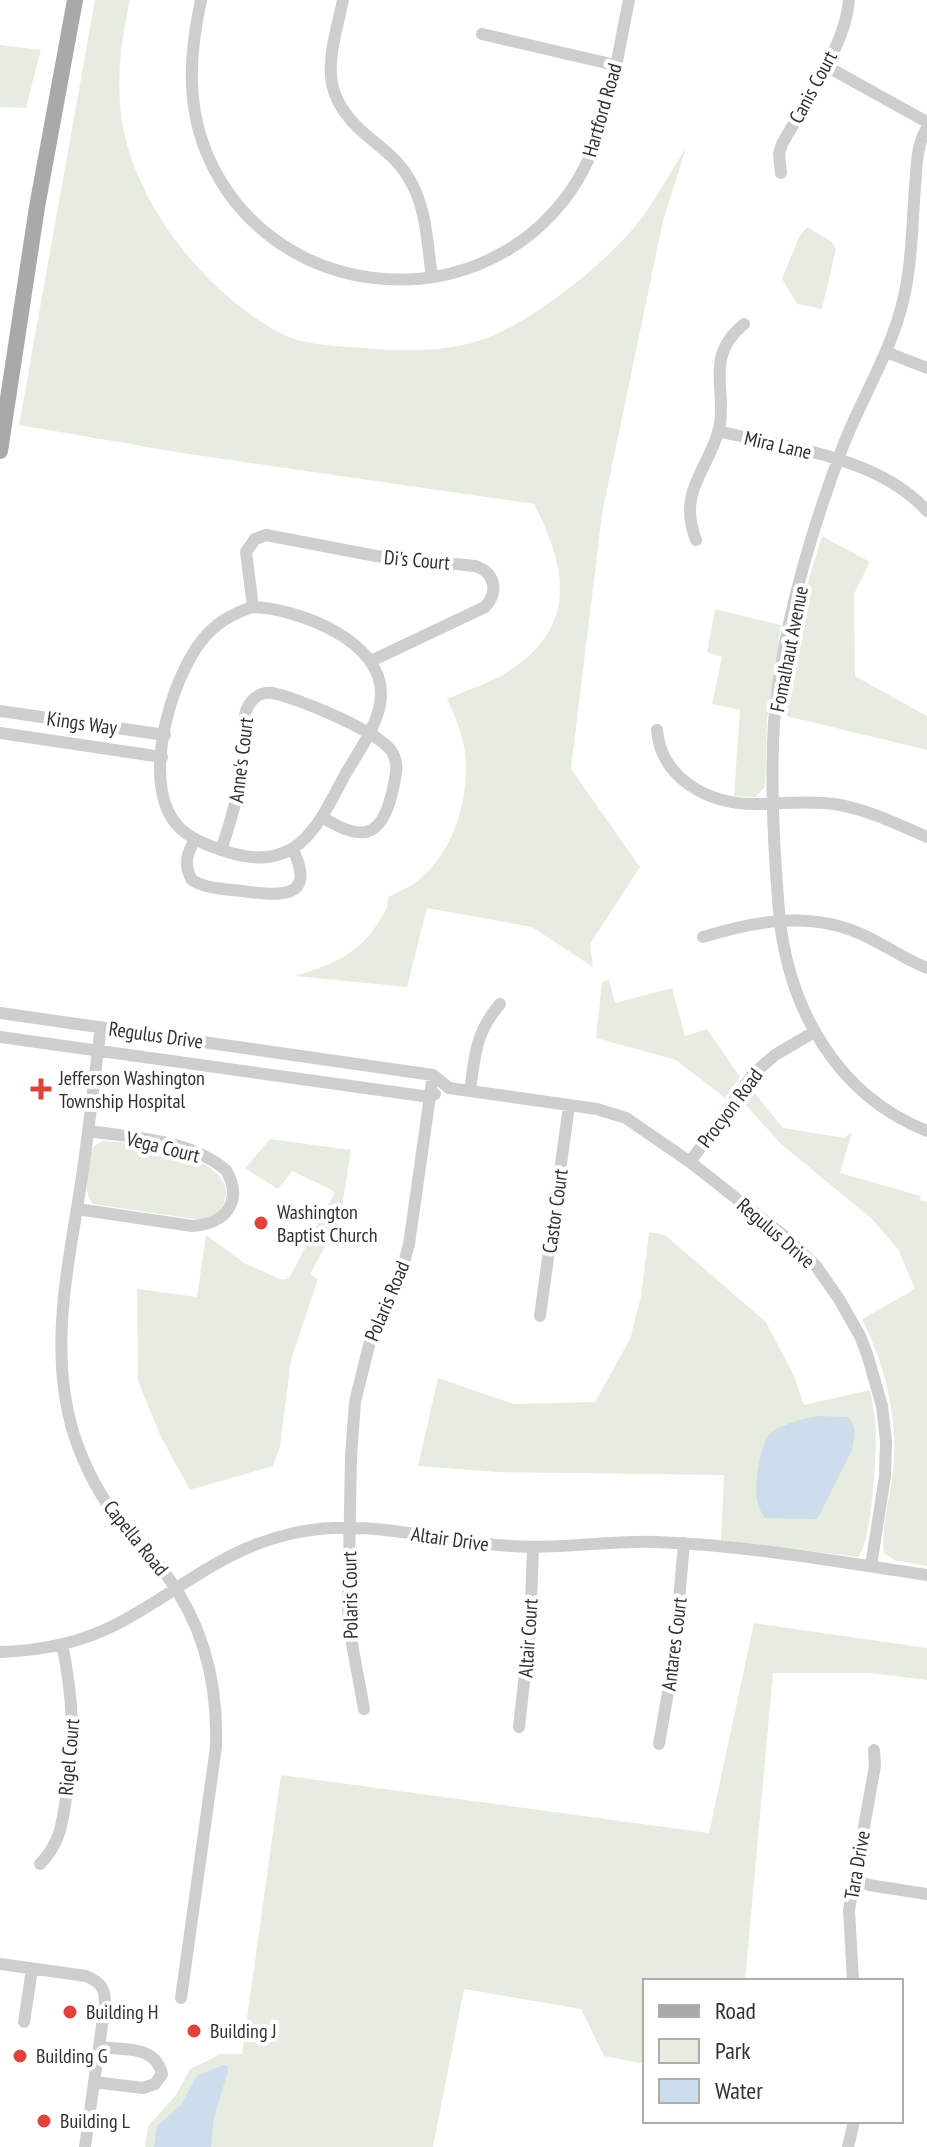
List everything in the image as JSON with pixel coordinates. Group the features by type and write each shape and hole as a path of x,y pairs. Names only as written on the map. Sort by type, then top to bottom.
{"main road":[{"path":"1,444 37,207 75,0"}],"street":[{"name":"Hartford Road","path":"201,0 192,45 191,94 205,149 222,181 239,205 283,246 333,270 383,280 460,272 493,258 525,238 553,214 577,182 596,143 629,0"},
{"path":"343,0 329,72 333,92 347,117 392,157 410,179 421,205 432,277"},
{"name":"Canis Court","path":"781,173 779,154 782,144 826,66 840,35 849,0"},
{"path":"482,34 615,65"},
{"path":"826,66 927,122"},
{"name":"Fomalhaut Avenue","path":"927,128 918,152 907,285 898,322 838,460 811,543 783,663 775,722 774,803 783,949 793,984 814,1032 837,1066 860,1091 886,1111 927,1131"},
{"path":"696,540 689,517 690,500 693,485 718,431 721,359 734,333 744,324"},
{"path":"886,352 927,368"},
{"name":"Mira Lane","path":"718,431 838,460 884,477 908,492 927,511"},
{"name":"Di's Court","path":"253,607 246,552 255,539 266,535 376,556 475,566 489,574 493,595 485,607 371,661"},
{"path":"253,607 284,612 343,636 359,646 371,661 381,695 369,733 322,817 307,838 293,850 257,858 221,850 195,839 174,821 163,801 160,780 165,735 179,681 192,654 220,622 253,607"},
{"name":"Anne's Court","path":"221,850 240,791 245,715 255,697 266,693 280,695 340,718 369,733"},
{"name":"Kings Way","path":"0,711 165,735"},
{"path":"657,730 661,751 686,784 710,796 737,803 846,806 927,837"},
{"name":"Kings Way","path":"0,733 162,757"},
{"path":"322,817 337,827 355,832 370,830 383,822 397,773 396,761 390,748 369,733"},
{"path":"195,839 186,859 192,880 207,886 274,896 290,892 301,879 302,868 293,850"},
{"path":"703,937 726,930 805,919 837,924 862,934 927,968"},
{"path":"470,1091 477,1039 486,1020 500,1004"},
{"path":"3,1037 6,1014"},
{"name":"Regulus Drive","path":"6,1014 433,1075"},
{"name":"Capella Road","path":"101,1027 61,1329 62,1373 69,1417 81,1454 100,1492 123,1525 185,1603 204,1647 211,1674 217,1717 214,1767 181,1998"},
{"name":"Procyon Road","path":"690,1162 753,1074 775,1055 814,1032"},
{"name":"Regulus Drive","path":"3,1037 430,1097"},
{"path":"430,1097 449,1088 433,1075"},
{"name":"Polaris Road","path":"349,1528 357,1390 371,1337 406,1256 433,1075"},
{"name":"Regulus Drive","path":"449,1088 597,1109 626,1118 690,1162 802,1251 828,1282 860,1336 878,1390 886,1441 885,1476 871,1566"},
{"name":"Castor Court","path":"540,1316 569,1106"},
{"name":"Vega Court","path":"77,1209 192,1226 206,1225 226,1212 233,1192 226,1170 194,1151 165,1143 89,1131"},
{"name":"Altair Drive","path":"0,1652 62,1644 117,1624 222,1558 258,1542 306,1530 349,1528 533,1548 636,1542 684,1543 927,1575"},
{"name":"Polaris Court","path":"349,1528 348,1622 364,1709"},
{"name":"Antares Court","path":"659,1744 676,1644 684,1543"},
{"name":"Altair Court","path":"519,1727 530,1629 533,1548"},
{"name":"Rigel Court","path":"40,1864 51,1852 62,1828 72,1755 73,1707 62,1644"},
{"name":"Tara Drive","path":"853,1979 849,1910 875,1766 874,1750"},
{"path":"854,1879 869,1885 927,1894"},
{"path":"0,1964 86,1976 103,1986 105,2004 85,2147"},
{"path":"24,2022 32,1969"},
{"path":"57,2054 148,2053 159,2061 162,2074 155,2084 143,2088 94,2082"},
{"path":"848,2147 854,2123"}],"green space":[{"path":"95,0 130,0 120,66 121,116 133,162 162,221 204,274 228,297 280,333 302,341 390,350 435,349 480,340 512,326 568,289 619,244 647,210 686,148 663,221 602,514 571,769 640,867 590,944 593,967 532,927 427,908 407,987 295,976 330,964 360,945 383,915 388,897 416,882 440,856 457,823 466,769 462,738 447,699 502,675 531,654 547,635 556,615 560,595 559,573 554,551 534,504 182,453 19,425"},
{"path":"0,45 41,50 26,108 0,107"},
{"path":"807,227 831,241 836,249 822,309 797,304 782,279 799,237"},
{"path":"822,536 870,562 854,594 855,676 927,716 927,750 782,715 805,592"},
{"path":"715,609 781,625 767,720 765,787 755,797 734,796 740,710 712,704 722,657 707,652"},
{"path":"609,980 615,1003 672,988 685,1036 707,1029 740,1077 725,1098 676,1060 596,1038 602,982"},
{"path":"752,1090 783,1128 844,1138 852,1132 840,1173 921,1196 920,1200 927,1202 927,1566 894,1560 884,1553 894,1433 883,1374 862,1319 915,1289 898,1249 871,1218 781,1144 743,1102"},
{"path":"270,1139 351,1150 340,1220 310,1274 318,1279 291,1360 280,1447 273,1466 190,1490 161,1437 138,1381 137,1289 197,1297 206,1235 246,1264 283,1280 289,1278 334,1194 332,1190 292,1171 278,1189 245,1168"},
{"path":"102,1141 155,1148 196,1160 212,1169 223,1181 224,1204 214,1214 201,1220 93,1204 87,1192 88,1169 93,1147"},
{"path":"649,1232 665,1235 766,1322 794,1376 804,1405 870,1390 876,1433 875,1470 867,1533 858,1557 721,1540 724,1475 497,1472 418,1466 438,1378 514,1404 595,1402 630,1339 641,1296"},
{"path":"754,1623 927,1648 927,1680 870,1673 773,1673 745,1979 643,1979 643,2064 604,2056 581,2009 464,1989 433,2147 145,2147 148,2126 176,2095 190,2069 221,2054 242,2054 281,1775 709,1833"}],"water":[{"path":"820,1416 847,1417 853,1424 854,1432 852,1450 819,1516 816,1519 765,1518 757,1503 756,1485 767,1438 776,1429 788,1424"},
{"path":"227,2066 228,2071 214,2118 211,2147 154,2147 157,2126 181,2105 197,2076"}],"place":[{"name":"Jefferson Washington Township Hospital","path":"41,1089"},
{"name":"Washington Baptist Church","path":"261,1223"},
{"name":"Building H","path":"70,2012"},
{"name":"Building J","path":"194,2031"},
{"name":"Building G","path":"20,2056"},
{"name":"Building L","path":"44,2121"}]}
